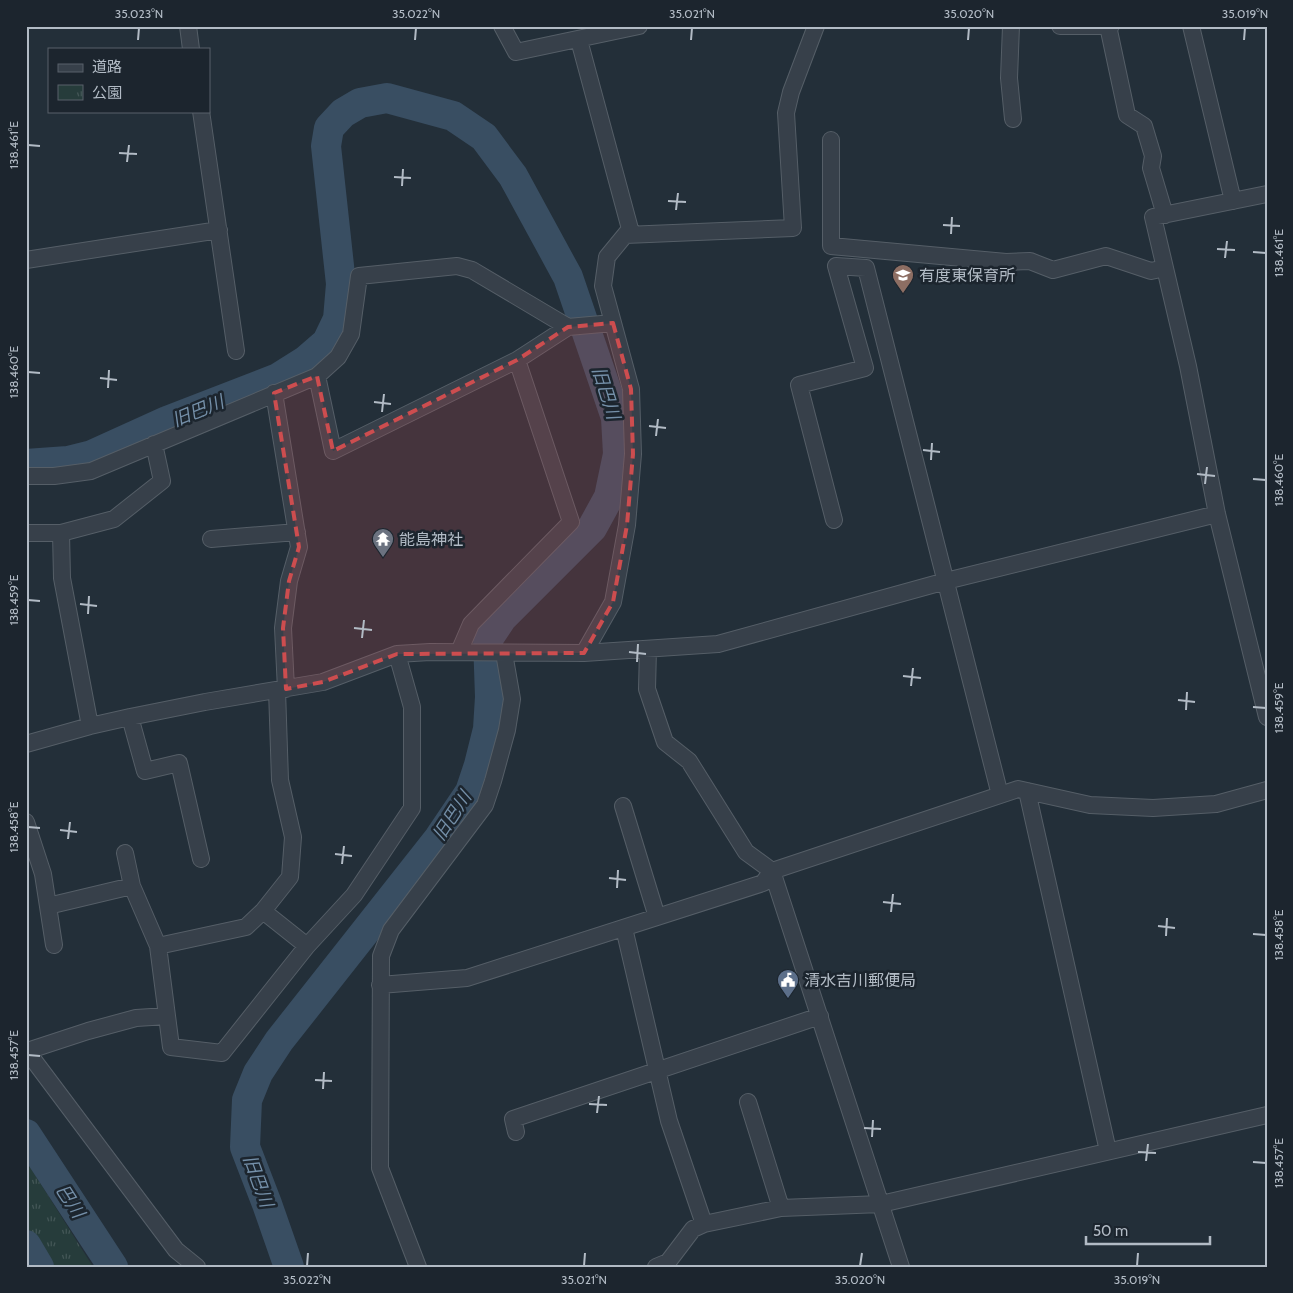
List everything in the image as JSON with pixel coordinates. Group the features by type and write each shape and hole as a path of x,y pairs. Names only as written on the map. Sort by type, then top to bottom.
{"street":[{"path":"188,26 192,48"},
{"path":"502,26 516,52 633,27"},
{"path":"625,235 793,228 786,113 791,92 816,26"},
{"path":"1011,26 1010,78 1013,119"},
{"path":"1060,26 1109,26 1127,116 1144,126 1153,156 1151,168 1165,214"},
{"path":"1191,26 1233,201"},
{"path":"579,40 630,229 608,256 603,286 631,389 633,454 627,525 614,602 584,653"},
{"path":"201,112 236,351"},
{"path":"831,140 831,246 1006,262 1030,261 1054,270 1106,256 1151,271 1165,268"},
{"path":"1267,194 1153,217 1188,366 1218,514 1267,717"},
{"path":"26,260 219,230"},
{"path":"26,476 54,476 91,471 317,376 338,357 351,334 358,276 457,266 472,270 568,327"},
{"path":"834,520 799,385 865,368 836,266 866,268 1000,795"},
{"path":"317,376 333,451 516,360 568,327 613,322"},
{"path":"467,652 471,624 571,522 516,360"},
{"path":"158,946 246,927 263,911 290,876 293,837 280,780 281,690 283,628 289,581 299,547 274,393"},
{"path":"26,533 61,532 114,519 162,481 154,444"},
{"path":"26,744 130,717 323,682 397,654 430,652 584,653 718,644 946,581 1218,514"},
{"path":"61,532 62,578 90,726"},
{"path":"211,539 297,532"},
{"path":"648,648 647,689 665,742 689,761 746,852 772,871 900,1267"},
{"path":"418,1267 380,1168 381,956 391,930 488,797 507,730 512,699 499,653"},
{"path":"125,853 132,886 158,946 171,1047 222,1053 307,946 354,895 412,808 412,706 397,654"},
{"path":"130,717 144,771 179,763 201,858"},
{"path":"380,985 467,978 763,883 772,871 1018,789 1090,805 1153,808 1216,804 1267,790"},
{"path":"1027,791 1108,1151"},
{"path":"623,806 657,917"},
{"path":"26,822 43,874 54,945"},
{"path":"48,906 132,886"},
{"path":"263,911 307,946"},
{"path":"624,928 669,1122 704,1224"},
{"path":"167,1016 136,1018 27,1050 176,1250 197,1267"},
{"path":"516,1132 513,1119 820,1016"},
{"path":"748,1102 781,1208"},
{"path":"664,1265 693,1229 704,1224 781,1208 881,1204 1267,1115"}],"highlighted area":[{"path":"613,323 631,389 633,454 627,525 613,602 584,653 397,654 323,682 286,689 283,628 289,581 299,547 274,393 317,376 333,451 517,360 568,327"}],"green space":[{"path":"30,1167 93,1267 26,1267 26,1170"}],"waterway":[{"name":"旧巴川","path":"26,464 68,461 92,455 167,421 278,378 305,361 327,342 338,319 341,284 326,146 329,128 343,113 360,103 387,98 453,116 484,137 513,176 568,277 616,418 618,454 609,497 592,528 502,618 488,639 490,697 488,729 470,792 439,838 279,1041 258,1073 247,1100 245,1147 289,1267"},
{"name":"巴川","path":"26,1134 113,1267"},
{"path":"26,1245 39,1267"}],"place":[{"name":"有度東保育所","path":"903,294"},
{"name":"能島神社","path":"383,558"},
{"name":"清水吉川郵便局","path":"788,999"}]}
